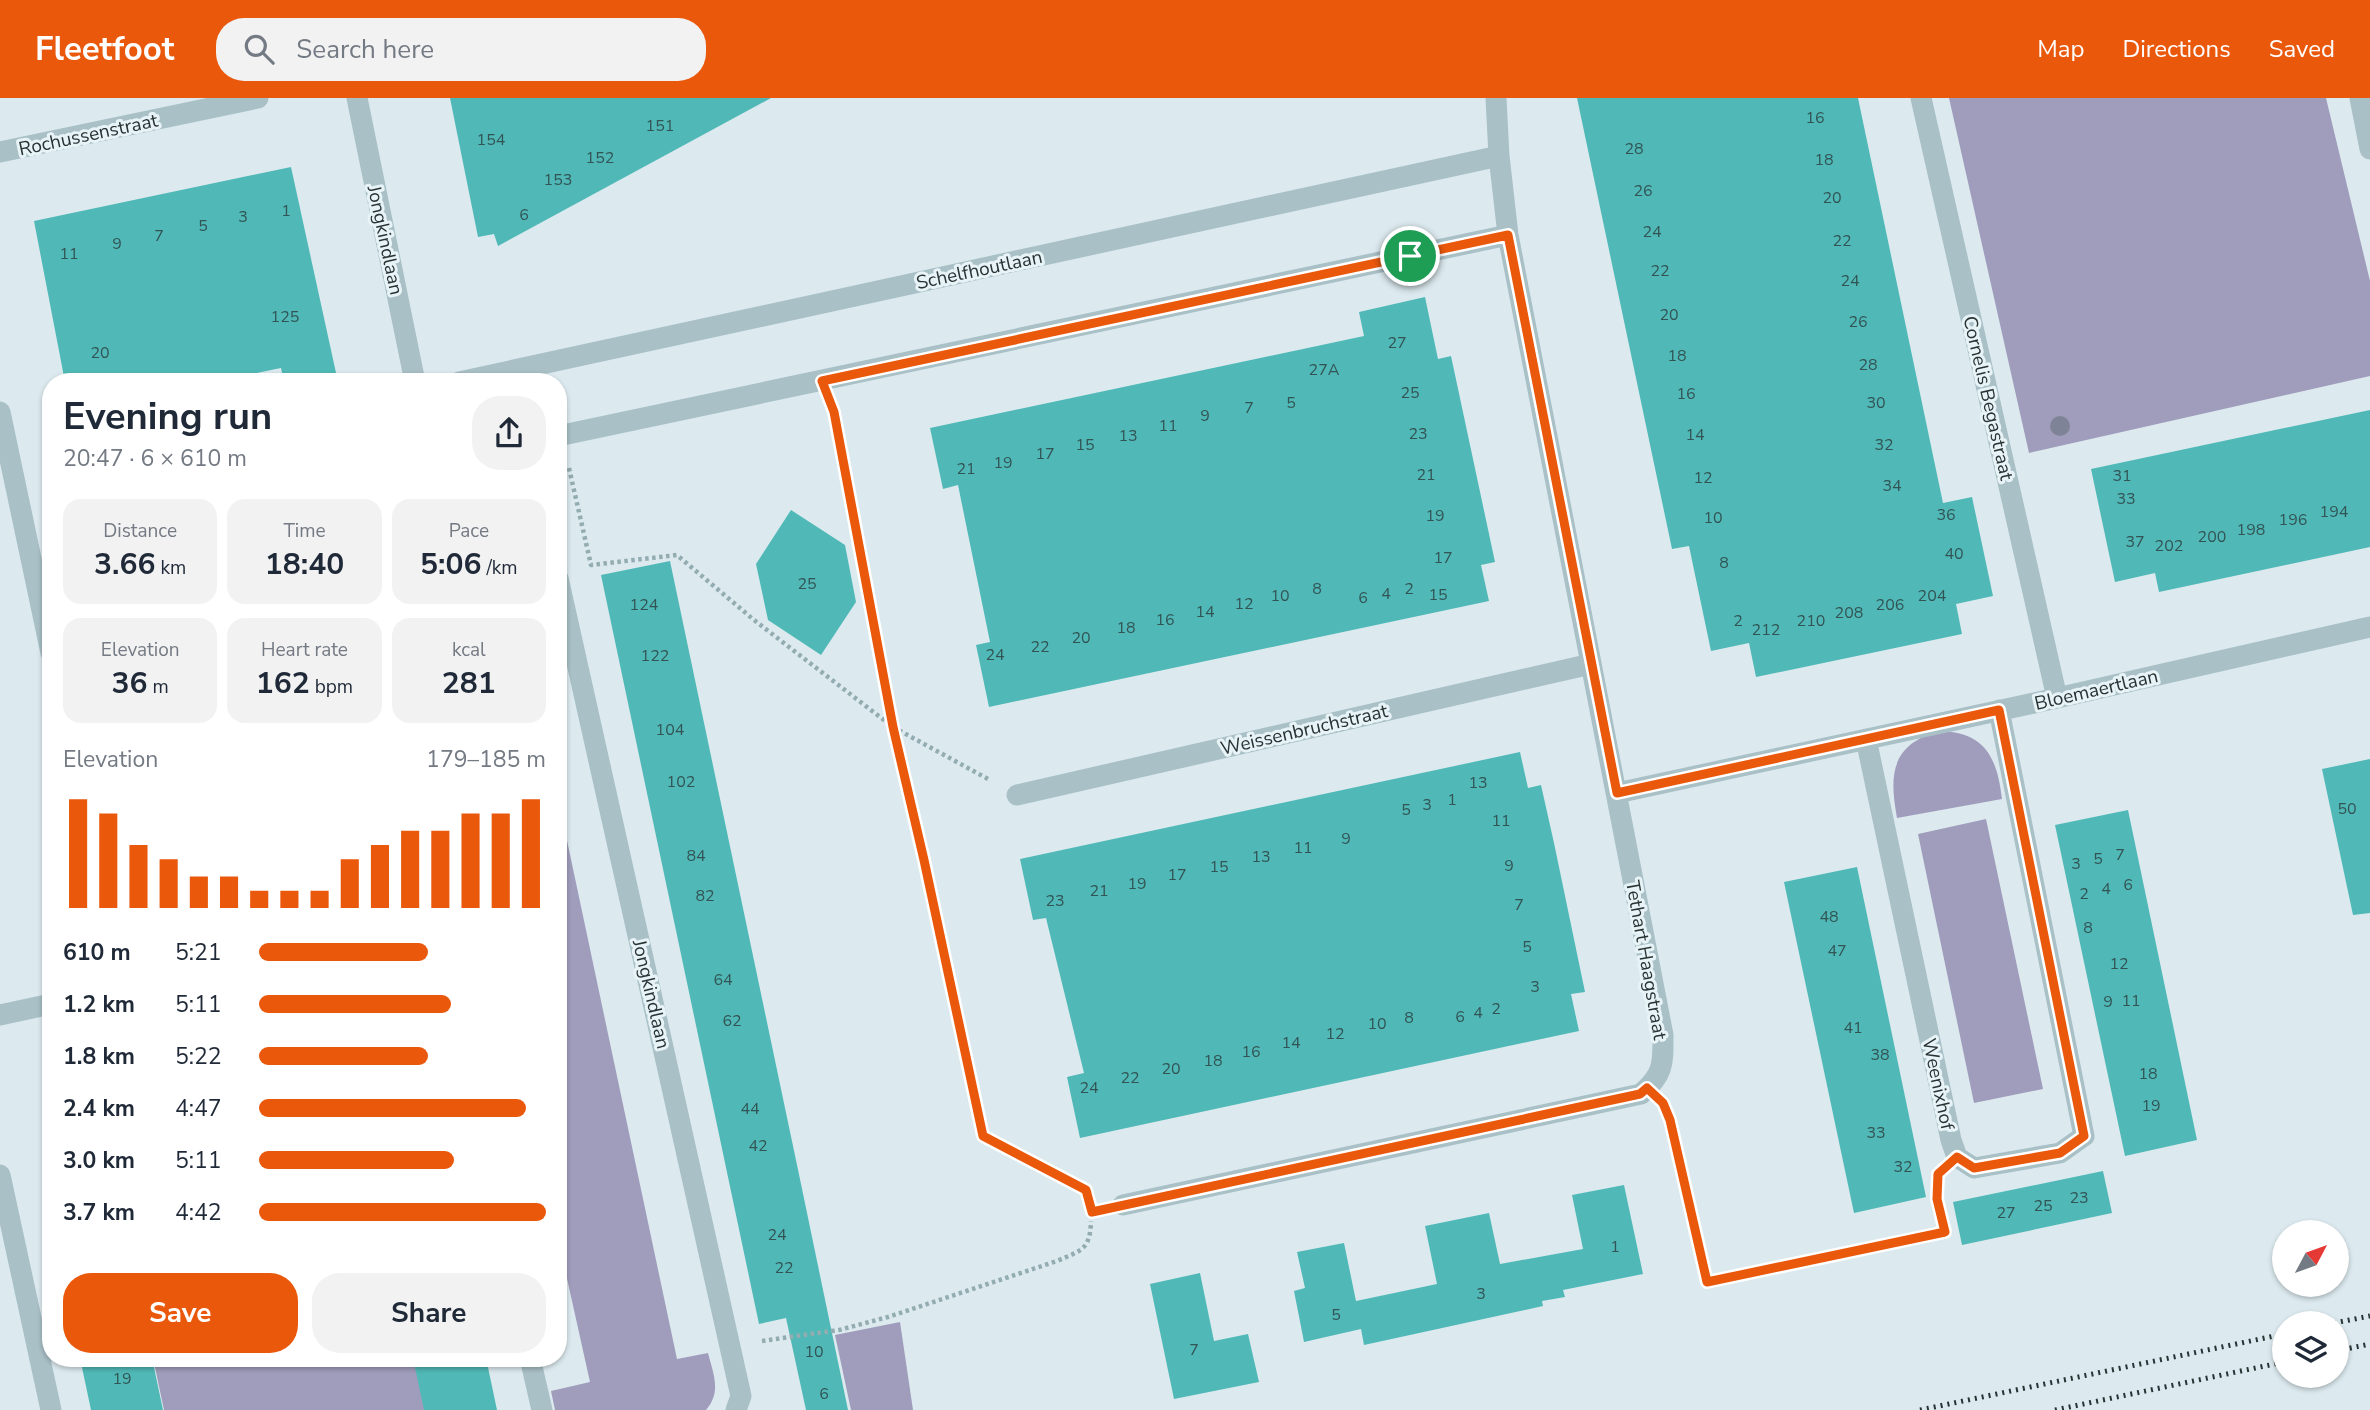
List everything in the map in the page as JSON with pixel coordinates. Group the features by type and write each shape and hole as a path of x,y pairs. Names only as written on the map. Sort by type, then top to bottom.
{"street":[{"name":"Rochussenstraat","path":"0,152 258,98"},
{"name":"Jongkindlaan","path":"357,98 413,373"},
{"name":"Tethart Haagstraat","path":"1496,98 1508,235 1663,1035 1663,1065 1655,1081 1647,1088"},
{"name":"Cornelis Begastraat","path":"1921,98 2057,698"},
{"path":"2360,98 2370,149"},
{"name":"Schelfhoutlaan","path":"500,373 1499,156"},
{"path":"567,435 1508,235"},
{"path":"0,412 42,610"},
{"name":"Jongkindlaan","path":"567,618 741,1396 736,1410"},
{"name":"Bloemaertlaan","path":"1617,793 2370,627"},
{"name":"Weissenbruchstraat","path":"1017,795 1591,664"},
{"name":"Weenixhof","path":"1866,739 1951,1140 1957,1157 1974,1168 2060,1153 2084,1136 1999,710"},
{"path":"0,1015 42,1006"},
{"path":"1123,1205 1640,1094 1647,1088"},
{"path":"0,1175 51,1410"},
{"path":"532,1367 542,1410"}],"path":[{"path":"730,1346 839,1330 888,1317 1057,1261 1083,1250 1090,1238 1092,1212 1086,1190 983,1136 893,727 834,412 822,381"},
{"path":"567,465 591,565 677,555 754,620 893,727 1017,795"},
{"path":"1647,1088 1663,1103 1670,1120 1707,1282 1945,1232 1937,1199 1938,1174 1957,1157"}],"shaded area":[{"path":"1949,98 2326,98 2370,281 2370,376 2029,453"},
{"path":"1939,731 1968,736 1986,750 1997,771 2002,799 1897,818 1893,788 1897,763 1911,744"},
{"path":"1986,819 2043,1089 1974,1103 1918,834"},
{"path":"567,840 677,1359 708,1353 715,1389 706,1410 555,1410 551,1391 590,1382 567,1278"},
{"path":"900,1322 913,1410 851,1410 835,1335"},
{"path":"155,1367 419,1367 428,1410 164,1410"}],"building":[{"path":"450,98 771,98 498,246 494,234 478,237"},
{"path":"1577,98 1858,98 1943,503 1972,497 1993,596 1956,604 1962,634 1756,677 1749,643 1711,651 1689,546 1672,549"},
{"path":"291,167 336,373 282,373 281,368 257,373 63,373 34,221"},
{"path":"1425,297 1438,359 1451,356 1495,562 1481,565 1489,601 989,707 976,645 990,642 958,485 943,489 930,428 1364,336 1359,312"},
{"path":"2370,410 2370,547 2159,592 2155,573 2115,582 2091,469"},
{"path":"791,510 845,545 856,602 821,655 768,620 756,564"},
{"path":"670,561 848,1410 806,1410 786,1318 759,1324 601,575"},
{"path":"1520,752 1528,788 1541,785 1554,843 1585,992 1571,994 1579,1031 1080,1138 1067,1077 1084,1073 1046,918 1033,920 1020,859"},
{"path":"2370,759 2370,913 2353,915 2322,769"},
{"path":"2128,810 2197,1140 2125,1156 2055,825"},
{"path":"1857,867 1926,1197 1854,1213 1784,882"},
{"path":"2103,1171 2112,1213 1962,1245 1953,1202"},
{"path":"1624,1185 1643,1274 1563,1290 1565,1297 1542,1301 1543,1306 1364,1345 1361,1329 1304,1342 1294,1291 1305,1288 1297,1252 1344,1243 1356,1301 1437,1284 1425,1226 1489,1213 1500,1264 1583,1249 1572,1195"},
{"path":"1200,1273 1214,1341 1248,1334 1259,1382 1174,1399 1150,1284"},
{"path":"82,1367 154,1367 163,1410 91,1410"},
{"path":"415,1367 488,1367 497,1410 424,1410"}],"railway":[{"path":"2349,1320 2370,1316"},
{"path":"1920,1410 2272,1337"},
{"path":"2349,1348 2370,1344"},
{"path":"2055,1410 2272,1365"}],"route":[{"path":"1508,235 1617,793 1999,710 2084,1136 2060,1153 1974,1168 1957,1157 1938,1174 1937,1199 1945,1232 1707,1282 1670,1120 1663,1103 1647,1088 1640,1094 1092,1212 1086,1190 983,1136 893,727 834,412 822,381 1410,256 1508,235"}]}
